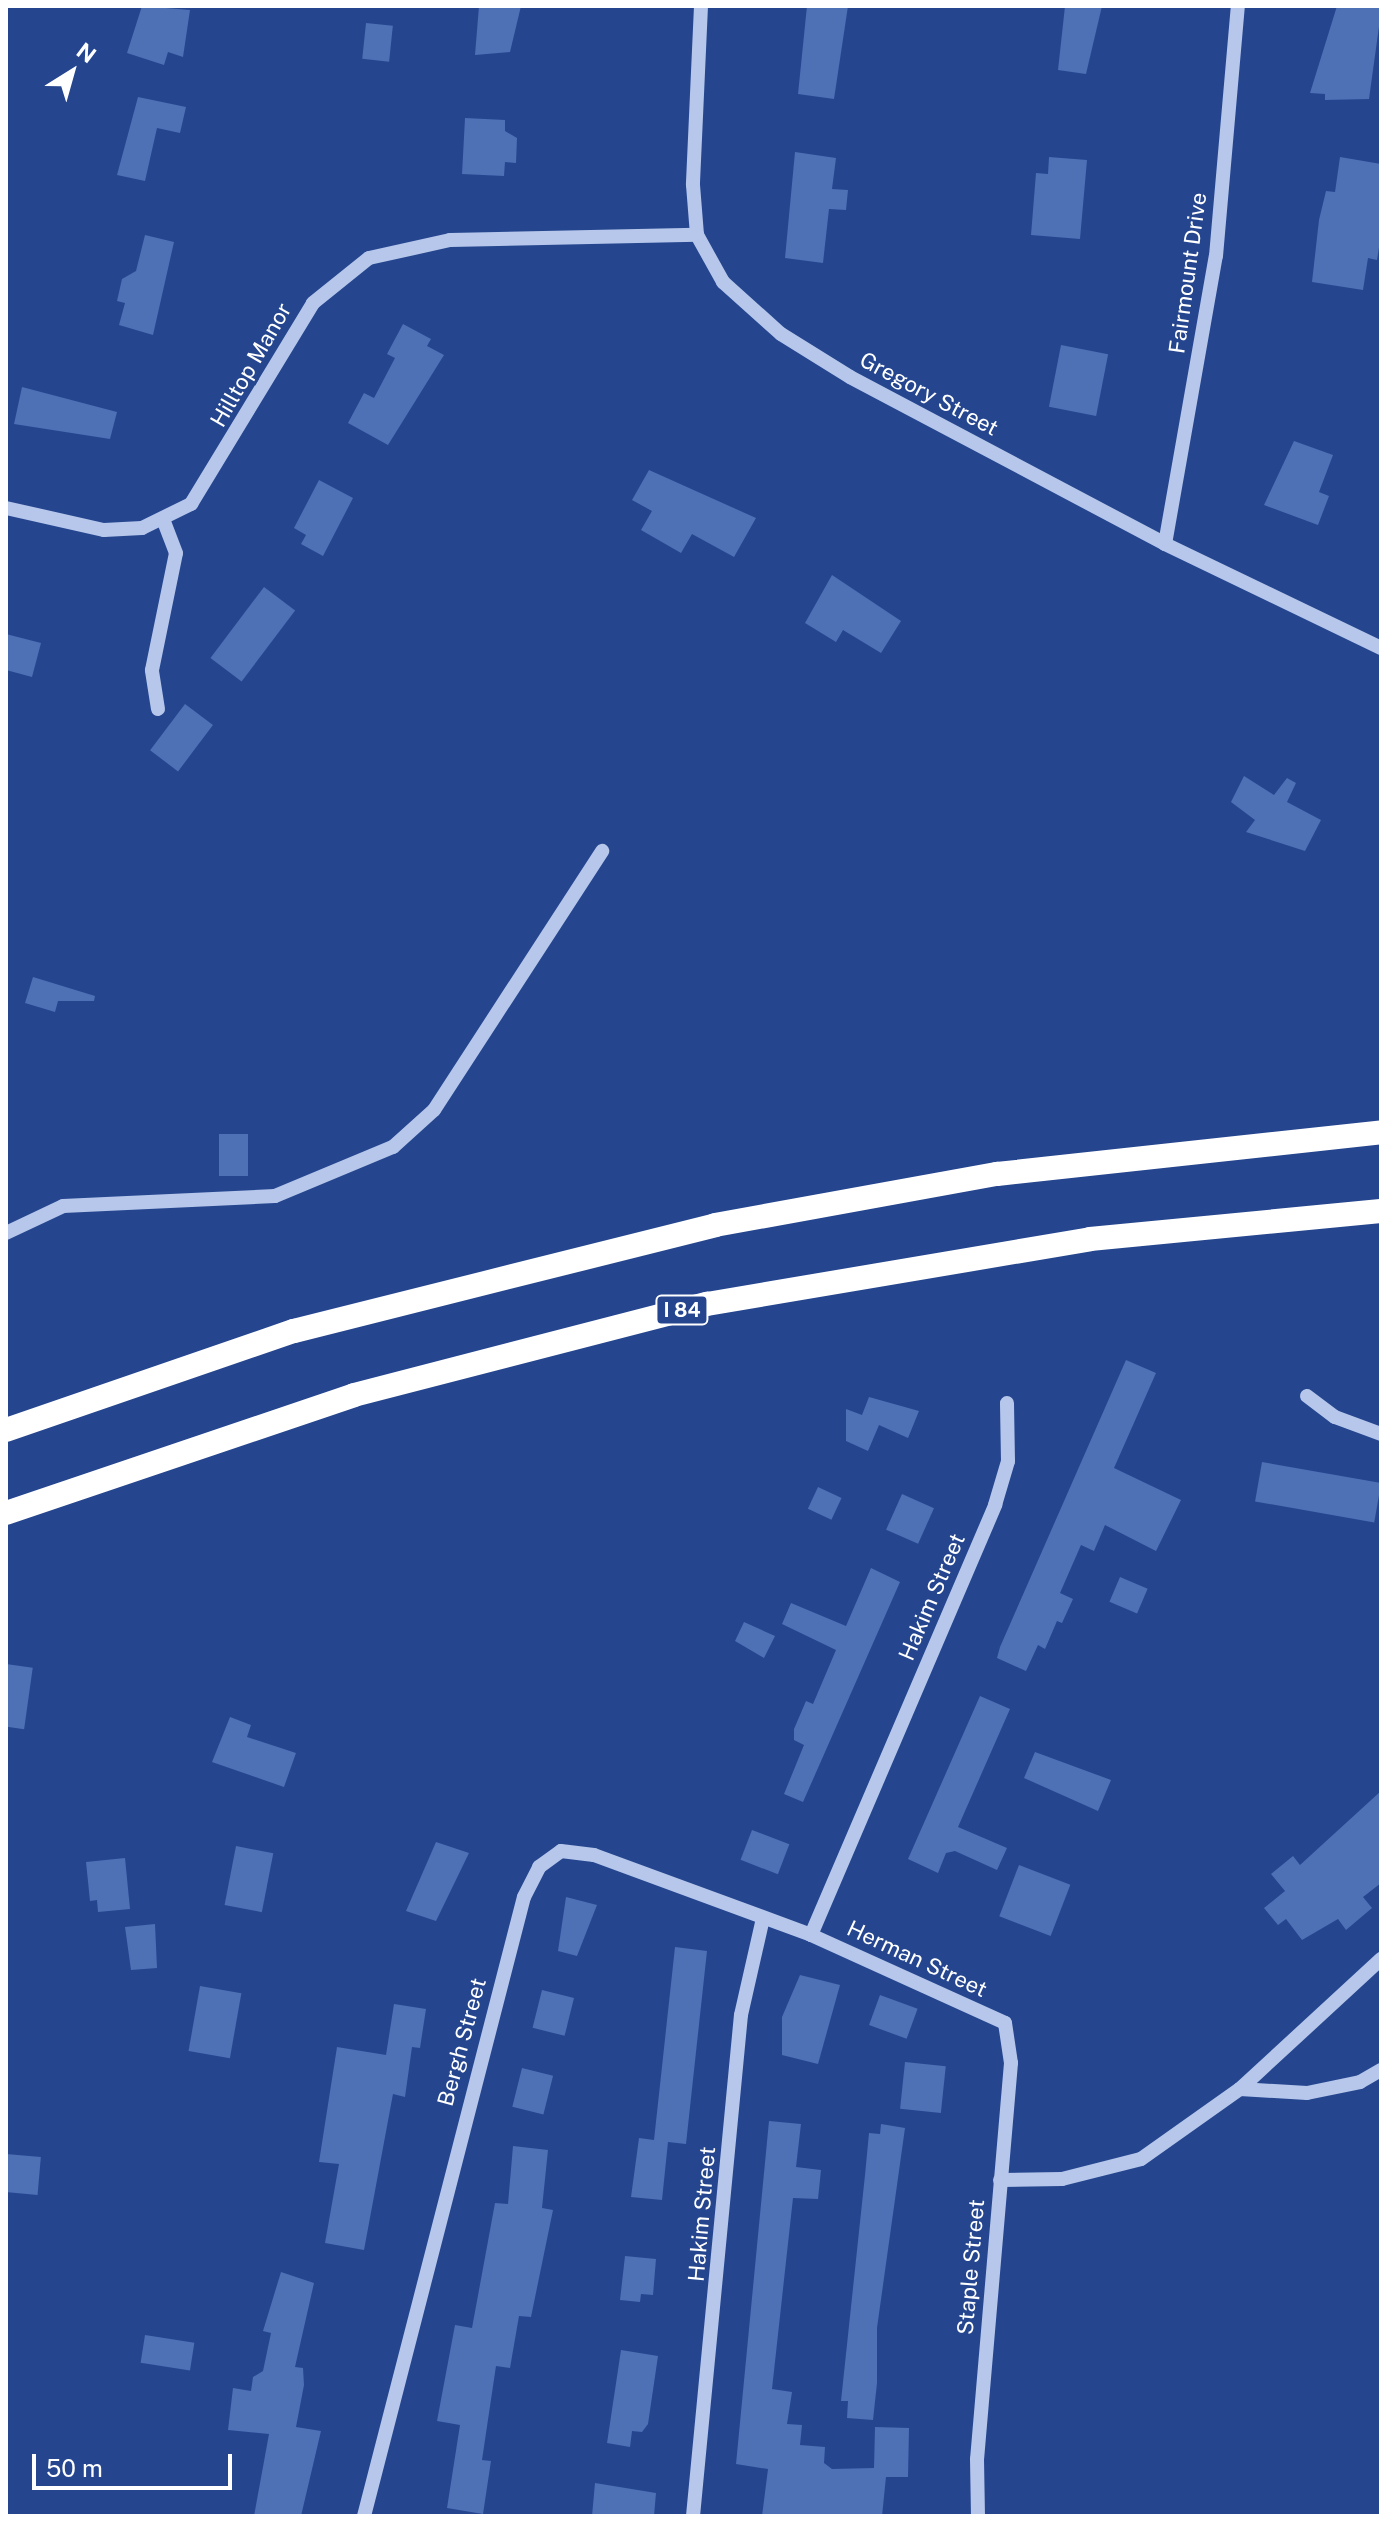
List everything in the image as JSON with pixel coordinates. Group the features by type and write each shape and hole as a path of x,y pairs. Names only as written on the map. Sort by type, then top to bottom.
{"highway":[{"path":"6,1430 294,1331 701,1228 997,1174 1381,1132"},
{"name":"I 84","path":"6,1513 354,1395 707,1304 1075,1241 1381,1211"}],"street":[{"name":"Gregory Street","path":"701,6 693,185 697,235 723,282 781,334 1165,544 1381,648"},
{"name":"Fairmount Drive","path":"1165,544 1216,256 1238,6"},
{"name":"Hilltop Manor","path":"6,508 104,530 164,521 191,504 209,480 313,303 369,258 450,240 697,235"},
{"path":"158,709 152,670 176,553 164,521"},
{"path":"6,1233 63,1206 275,1196 393,1147 434,1110 602,851"},
{"path":"1307,1396 1335,1417 1381,1434"},
{"name":"Hakim Street","path":"811,1935 995,1505 1008,1461 1007,1403"},
{"name":"Bergh Street","path":"364,2516 500,1984 539,1867 561,1851 594,1855 811,1935"},
{"name":"Hakim Street","path":"693,2516 741,2015 763,1918"},
{"name":"Herman Street","path":"811,1935 1005,2023"},
{"path":"1000,2180 1062,2179 1141,2159 1240,2089 1381,1959"},
{"name":"Staple Street","path":"978,2516 1000,2180 1011,2063 1005,2023"},
{"path":"1240,2089 1307,2093 1360,2082 1381,2070"}],"building":[{"path":"142,6 190,10 183,57 168,52 164,65 127,53"},
{"path":"479,6 521,6 510,52 475,55"},
{"path":"807,6 848,6 834,99 798,94"},
{"path":"1065,6 1102,6 1086,74 1058,70"},
{"path":"1337,6 1378,6 1381,12 1369,99 1325,100 1325,94 1310,93"},
{"path":"366,23 393,26 389,62 362,59"},
{"path":"138,97 186,107 180,133 157,128 145,181 117,175"},
{"path":"465,118 505,120 505,131 517,138 516,163 505,162 504,176 462,174"},
{"path":"795,152 836,158 832,189 848,190 846,210 829,209 823,263 785,258"},
{"path":"1049,157 1087,160 1080,239 1031,235 1036,173 1048,174"},
{"path":"1340,157 1381,164 1381,235 1377,260 1368,258 1363,290 1312,282 1319,220 1326,191 1335,192"},
{"path":"145,235 174,242 153,335 119,325 125,303 117,301 122,279 136,271"},
{"path":"403,324 431,339 427,346 444,355 388,445 348,423 364,393 374,398 395,358 387,354"},
{"path":"1061,345 1108,354 1096,416 1049,407"},
{"path":"22,387 117,412 110,439 14,424"},
{"path":"1294,441 1333,455 1319,492 1329,496 1318,525 1264,505"},
{"path":"649,470 756,518 734,557 692,534 681,553 641,530 652,511 632,500"},
{"path":"319,480 353,498 323,556 301,544 306,535 294,528"},
{"path":"832,575 901,621 881,653 843,630 836,642 805,623"},
{"path":"264,587 295,610 242,682 210,658"},
{"path":"6,634 41,643 32,677 6,670"},
{"path":"185,704 213,725 178,771 150,750"},
{"path":"1244,776 1274,795 1287,778 1296,783 1287,802 1321,820 1305,851 1246,832 1255,820 1231,802"},
{"path":"33,977 95,996 94,1001 58,1001 55,1012 25,1003"},
{"path":"219,1134 248,1134 248,1176 219,1176"},
{"path":"1126,1360 1156,1373 1114,1468 1181,1500 1156,1551 1105,1525 1094,1551 1081,1545 1060,1593 1073,1599 1062,1623 1057,1621 1045,1649 1038,1645 1026,1671 997,1658 1000,1647"},
{"path":"869,1397 919,1411 908,1438 879,1425 868,1451 846,1441 846,1409 862,1415"},
{"path":"1262,1462 1381,1483 1374,1522 1255,1501"},
{"path":"818,1487 842,1498 831,1520 808,1509"},
{"path":"902,1494 934,1508 918,1544 886,1530"},
{"path":"871,1568 900,1582 803,1802 784,1794 804,1745 794,1740 794,1729 806,1701 813,1704 836,1650 782,1624 791,1603 846,1626"},
{"path":"1120,1577 1148,1589 1137,1614 1109,1602"},
{"path":"744,1622 775,1636 764,1658 735,1641"},
{"path":"6,1664 33,1668 24,1729 6,1727"},
{"path":"980,1696 1010,1709 958,1827 1007,1848 997,1870 955,1851 946,1853 938,1873 908,1859"},
{"path":"230,1717 251,1725 247,1737 296,1753 284,1787 212,1762"},
{"path":"1035,1752 1111,1780 1098,1811 1024,1778"},
{"path":"1381,1791 1381,1883 1363,1897 1372,1908 1346,1930 1338,1919 1302,1940 1286,1919 1278,1925 1264,1908 1285,1891 1271,1874 1293,1856 1300,1865"},
{"path":"752,1830 789,1844 778,1874 741,1860"},
{"path":"436,1842 469,1853 436,1921 406,1911"},
{"path":"236,1846 273,1853 262,1912 225,1905"},
{"path":"125,1858 130,1909 98,1912 97,1900 90,1901 86,1862"},
{"path":"1019,1865 1070,1885 1051,1936 999,1916"},
{"path":"566,1897 597,1905 577,1956 558,1951"},
{"path":"155,1924 157,1968 131,1970 125,1927"},
{"path":"675,1947 707,1951 686,2144 668,2142 662,2200 631,2197 639,2138 654,2140"},
{"path":"800,1975 840,1985 818,2064 782,2055 782,2017"},
{"path":"200,1986 241,1993 230,2058 189,2051"},
{"path":"542,1990 574,1998 565,2036 533,2028"},
{"path":"880,1995 918,2009 907,2039 869,2025"},
{"path":"394,2004 426,2009 420,2048 412,2047 405,2097 393,2094 364,2250 325,2243 339,2164 319,2162 337,2047 386,2055"},
{"path":"905,2062 946,2066 941,2113 900,2109"},
{"path":"522,2068 553,2076 543,2115 512,2107"},
{"path":"769,2121 801,2124 796,2167 821,2170 818,2199 793,2198 772,2389 792,2392 787,2424 802,2425 800,2445 825,2447 824,2463 832,2469 874,2468 875,2427 909,2428 908,2477 886,2477 882,2516 762,2516 768,2469 736,2464"},
{"path":"881,2124 905,2128 877,2328 873,2420 847,2418 848,2401 841,2401 869,2133 880,2134"},
{"path":"513,2146 548,2150 542,2208 553,2210 531,2317 519,2316 510,2368 496,2366 482,2460 491,2461 483,2514 447,2508 460,2425 437,2421 455,2325 472,2328 495,2203 508,2204"},
{"path":"6,2154 41,2157 38,2195 6,2192"},
{"path":"625,2256 656,2259 653,2295 641,2294 640,2302 620,2300"},
{"path":"281,2272 314,2283 295,2367 303,2368 304,2385 296,2427 321,2431 301,2516 254,2516 269,2434 228,2430 233,2388 251,2391 253,2377 263,2371 271,2333 263,2331"},
{"path":"145,2335 194,2343 190,2370 141,2363"},
{"path":"621,2350 658,2356 648,2424 642,2432 632,2431 630,2447 607,2443"},
{"path":"595,2483 656,2493 654,2516 592,2516"}]}
